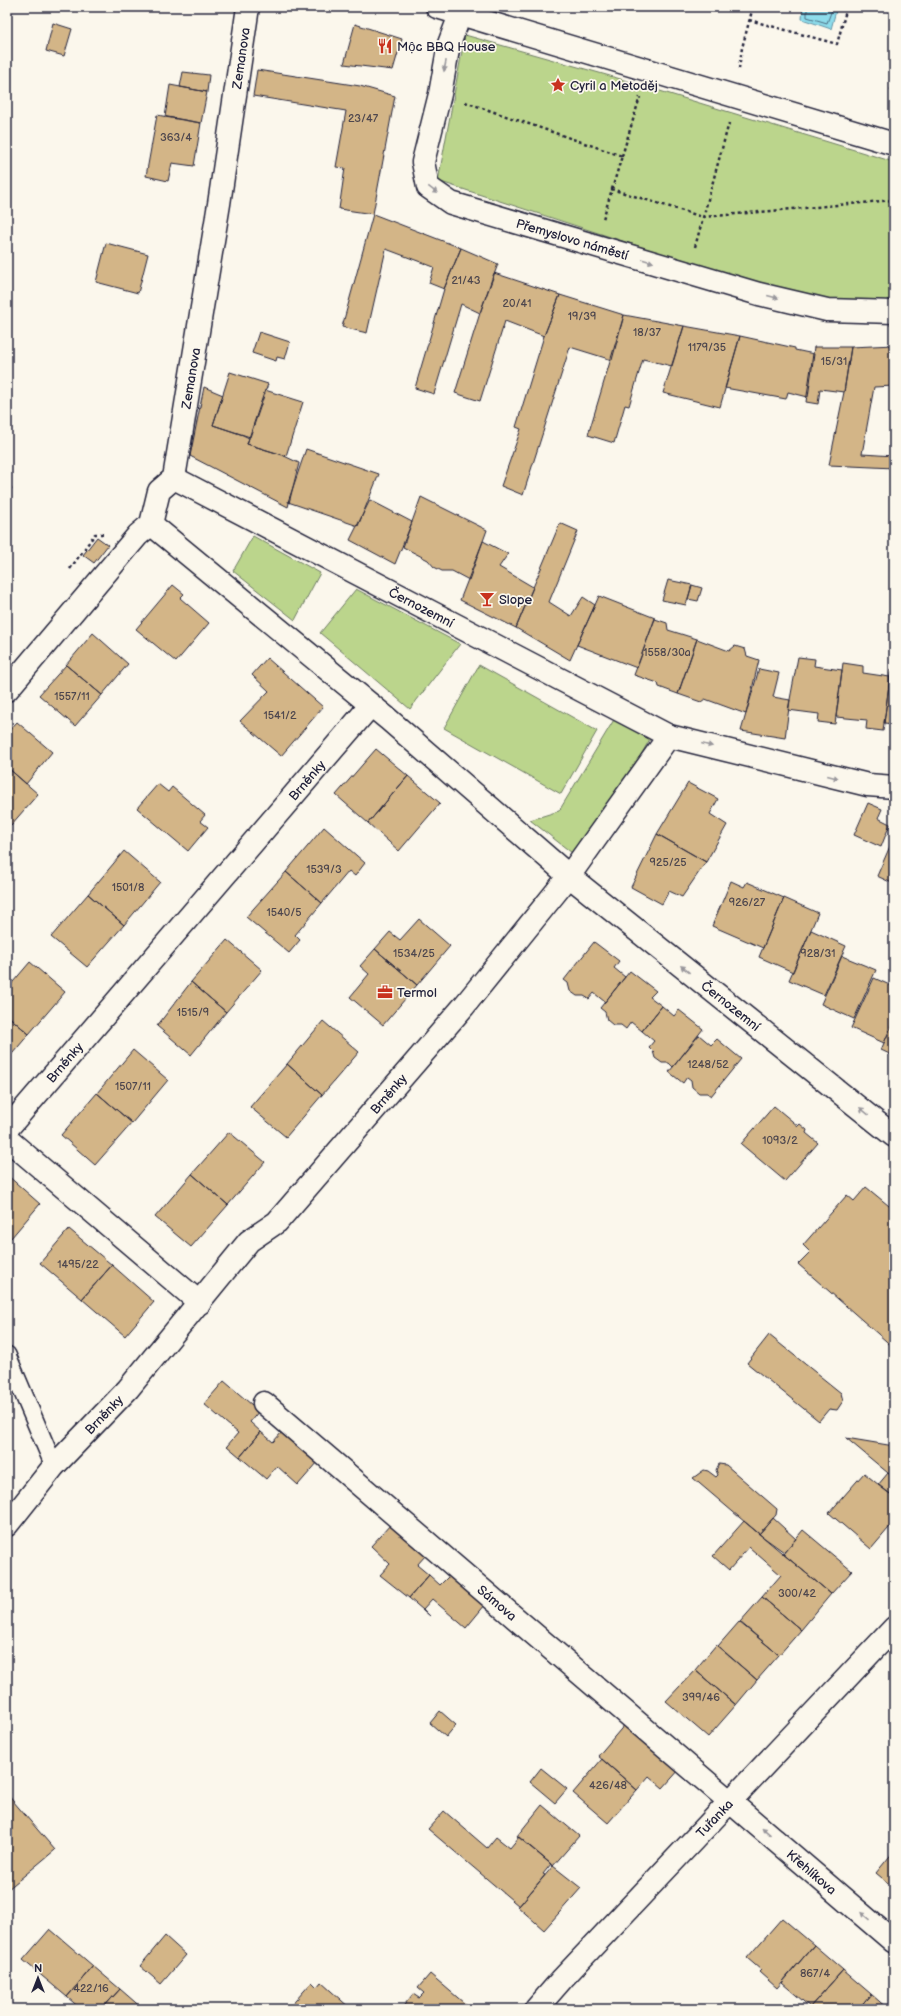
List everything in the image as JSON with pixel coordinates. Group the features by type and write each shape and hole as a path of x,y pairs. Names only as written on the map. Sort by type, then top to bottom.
{"street":[{"name":"Zemanova","path":"174,478 219,204 248,7"},
{"path":"437,7 894,144"},
{"name":"Přemyslovo náměstí","path":"460,15 449,44 440,94 423,162 428,187 451,203 759,294 827,310 894,312"},
{"path":"7,690 138,535 151,524 159,491 174,478"},
{"name":"Černozemní","path":"174,478 670,736 868,785 894,787"},
{"name":"Černozemní","path":"151,524 371,705 569,876 894,1136"},
{"name":"Brněnky","path":"7,1129 371,705"},
{"path":"569,876 670,736"},
{"name":"Brněnky","path":"7,1525 54,1466 128,1389 200,1303 249,1241 277,1222 344,1146 464,1006 569,876"},
{"path":"7,1139 200,1303"},
{"name":"Sámova","path":"264,1404 730,1800"},
{"name":"Tuřanka","path":"536,2009 730,1800 894,1628"},
{"name":"Křehlíkova","path":"730,1800 894,1942"}],"lane":[{"path":"7,1355 54,1466"}],"path":[{"path":"688,272 736,96 742,48 752,7"},
{"path":"749,20 836,44 847,7"},
{"path":"596,246 611,189 648,70"},
{"path":"891,91 894,81"},
{"path":"440,94 622,156"},
{"path":"611,189 703,217 894,200"}],"green space":[{"path":"465,35 617,78 894,162 894,304 829,308 438,181"},
{"path":"253,536 320,573 295,620 233,571"},
{"path":"356,589 460,644 410,709 320,633"},
{"path":"479,665 597,731 561,794 444,728"},
{"path":"615,718 650,739 581,860 530,820 559,811"}],"water":[{"path":"803,7 837,7 831,29 802,19"}],"building":[{"path":"53,23 72,29 64,56 46,51"},
{"path":"355,24 402,39 393,70 344,64"},
{"path":"257,70 360,86 395,96 373,214 339,209 345,168 336,167 346,111 253,96"},
{"path":"183,72 209,75 207,92 180,87"},
{"path":"170,85 207,92 201,123 165,117"},
{"path":"157,115 201,123 194,166 172,163 168,181 146,176"},
{"path":"373,214 461,248 444,289 429,283 434,267 386,249 367,333 342,327"},
{"path":"106,243 148,254 138,293 96,282"},
{"path":"461,248 498,264 480,313 461,304 434,394 415,388 444,289"},
{"path":"494,273 560,295 544,336 505,321 480,401 455,393"},
{"path":"560,295 624,315 612,360 570,347 523,495 501,486 521,429 516,427 544,336"},
{"path":"624,315 684,326 672,366 643,359 629,406 625,405 614,443 588,435"},
{"path":"684,326 740,336 720,407 663,393"},
{"path":"259,332 290,342 285,359 277,357 276,361 252,353"},
{"path":"740,336 795,348 795,350 814,354 808,397 788,392 786,399 725,388"},
{"path":"894,345 894,386 874,387 862,454 894,456 894,468 829,465 844,392 851,347"},
{"path":"814,347 851,347 844,392 820,389 818,404 806,402"},
{"path":"230,372 268,384 250,437 213,425"},
{"path":"204,387 223,395 213,425 249,438 247,444 280,454 299,463 288,507 190,456"},
{"path":"265,390 303,402 286,456 247,444"},
{"path":"306,449 379,474 358,526 288,502"},
{"path":"7,484 12,488 7,494"},
{"path":"421,497 487,530 469,580 452,571 442,571 434,567 428,560 403,547"},
{"path":"370,500 412,522 395,564 350,540"},
{"path":"560,523 578,531 549,602 571,616 583,597 595,605 570,660 516,628"},
{"path":"97,537 108,545 94,563 83,555"},
{"path":"483,541 508,554 499,567 533,587 516,628 460,600"},
{"path":"668,580 692,585 686,605 662,600"},
{"path":"173,585 184,594 180,598 209,623 176,662 136,629"},
{"path":"692,585 702,588 698,601 688,599"},
{"path":"599,596 655,618 637,668 577,645"},
{"path":"655,619 667,623 668,630 697,639 678,694 659,687 658,683 634,675"},
{"path":"93,633 128,664 102,695 66,665"},
{"path":"697,639 729,651 735,646 745,649 747,656 759,660 746,714 705,699 701,702 678,694"},
{"path":"798,657 815,659 814,666 842,670 835,724 818,722 819,714 788,710"},
{"path":"267,658 323,707 281,756 240,721 269,691 252,675"},
{"path":"843,663 863,666 863,673 890,677 883,731 866,729 867,720 836,717"},
{"path":"66,665 102,695 75,726 39,695"},
{"path":"759,669 779,673 773,697 790,700 785,738 741,731"},
{"path":"891,669 894,670 894,724 884,723"},
{"path":"17,722 52,752 26,784 7,767 7,733"},
{"path":"376,749 408,776 368,823 336,795"},
{"path":"7,767 38,794 11,825 7,821"},
{"path":"408,776 440,803 399,851 368,823"},
{"path":"688,783 718,799 710,814 727,825 706,862 657,834"},
{"path":"158,784 168,792 172,787 205,815 200,821 208,827 188,851 137,808"},
{"path":"868,803 882,809 878,818 890,824 881,847 854,835"},
{"path":"324,827 365,863 355,876 349,871 322,903 286,872"},
{"path":"657,834 706,862 682,897 669,891 662,904 631,887"},
{"path":"894,837 894,884 877,876"},
{"path":"124,851 160,882 124,925 88,894"},
{"path":"286,872 322,903 295,935 300,940 289,953 246,917"},
{"path":"731,881 744,887 747,882 784,898 763,948 712,926"},
{"path":"88,894 124,925 87,967 51,937"},
{"path":"784,898 818,913 793,972 759,957"},
{"path":"419,919 450,946 417,985 375,949 390,932 400,940"},
{"path":"811,930 846,946 824,995 789,980"},
{"path":"227,940 262,970 226,1012 191,982"},
{"path":"594,942 619,961 614,968 625,977 605,1002 594,993 589,999 584,996 577,996 570,991 568,983 564,980"},
{"path":"375,949 417,985 383,1025 350,997 369,974 360,966"},
{"path":"842,956 876,970 854,1019 821,1004"},
{"path":"30,962 65,992 29,1034 7,1015 7,989"},
{"path":"630,971 656,991 650,997 662,1006 642,1031 631,1022 626,1029 621,1025 613,1025 607,1020 605,1012 600,1008"},
{"path":"874,978 894,987 894,1020 884,1043 851,1028"},
{"path":"191,982 226,1012 191,1055 157,1026"},
{"path":"662,1006 674,1016 679,1010 703,1029 673,1067 669,1063 662,1063 655,1058 653,1051 649,1047 654,1041 642,1031"},
{"path":"7,1015 29,1034 7,1060"},
{"path":"894,1020 894,1056 881,1050"},
{"path":"323,1021 359,1052 322,1095 287,1064"},
{"path":"699,1035 711,1045 717,1039 741,1059 711,1096 707,1093 699,1093 692,1087 691,1080 687,1077 683,1083 669,1072"},
{"path":"133,1050 168,1080 132,1123 97,1093"},
{"path":"287,1064 322,1095 286,1137 250,1107"},
{"path":"97,1093 132,1123 95,1165 61,1135"},
{"path":"774,1106 798,1126 800,1124 807,1130 806,1133 818,1143 785,1181 741,1144"},
{"path":"229,1132 265,1162 228,1205 192,1174"},
{"path":"192,1174 228,1205 191,1247 155,1217"},
{"path":"7,1175 40,1204 11,1238 7,1234"},
{"path":"866,1187 894,1210 894,1348 798,1264 810,1252 803,1245 847,1195 854,1201"},
{"path":"69,1229 112,1265 82,1299 40,1263"},
{"path":"112,1265 154,1302 125,1336 82,1299"},
{"path":"769,1335 841,1393 843,1401 837,1410 829,1409 819,1421 747,1363"},
{"path":"224,1381 259,1411 250,1422 261,1432 240,1457 227,1446 238,1433 204,1404"},
{"path":"261,1432 273,1442 282,1432 318,1462 298,1485 277,1466 266,1479 240,1457"},
{"path":"846,1438 894,1446 894,1478"},
{"path":"719,1464 726,1465 777,1509 776,1515 759,1534 693,1478 704,1470 716,1477 718,1475 716,1470"},
{"path":"864,1473 894,1497 894,1522 871,1549 829,1513"},
{"path":"888,1473 894,1478 894,1497 878,1485"},
{"path":"773,1518 796,1539 784,1552 759,1534"},
{"path":"744,1521 831,1594 801,1630 762,1597 781,1575 749,1547 729,1570 713,1556"},
{"path":"391,1524 426,1555 417,1565 429,1575 409,1598 380,1575 390,1564 371,1546"},
{"path":"803,1530 852,1571 831,1594 783,1554"},
{"path":"429,1575 440,1585 450,1575 485,1605 466,1628 432,1599 423,1609 430,1616 409,1598"},
{"path":"762,1597 801,1630 779,1655 740,1622"},
{"path":"739,1622 779,1655 757,1680 718,1646"},
{"path":"716,1645 757,1680 736,1705 695,1670"},
{"path":"695,1670 736,1705 708,1737 666,1701"},
{"path":"440,1711 456,1725 446,1737 430,1723"},
{"path":"626,1723 680,1769 663,1788 649,1776 637,1790 598,1756"},
{"path":"602,1759 637,1790 608,1823 573,1793"},
{"path":"541,1768 567,1789 555,1803 530,1782"},
{"path":"7,1794 55,1850 7,1890"},
{"path":"542,1805 579,1836 553,1866 517,1836"},
{"path":"444,1811 487,1848 496,1837 510,1848 519,1837 551,1864 543,1874 545,1875 519,1906 428,1829"},
{"path":"894,1851 894,1888 876,1873"},
{"path":"553,1866 581,1888 544,1930 517,1906 519,1906"},
{"path":"782,1918 814,1945 777,1988 759,1972 761,1970 747,1958"},
{"path":"50,1929 93,1966 67,1997 23,1960"},
{"path":"165,1936 186,1955 161,1984 140,1966"},
{"path":"814,1945 843,1970 810,2007 782,1983"},
{"path":"93,1966 120,1989 102,2009 81,2009 67,1997"},
{"path":"843,1970 871,1994 858,2009 812,2009 810,2007"},
{"path":"430,1974 471,2009 401,2009 413,1994 419,1998 424,1993 418,1988"},
{"path":"312,1982 317,1987 321,1982 351,2009 288,2009"},
{"path":"120,1989 143,2009 102,2009"},
{"path":"871,1994 888,2009 858,2009"}],"place":[{"name":"Mộc BBQ House","path":"385,46"},
{"name":"Cyril a Metoděj","path":"558,85"},
{"name":"Slope","path":"487,599"},
{"name":"Termol","path":"385,992"}]}
